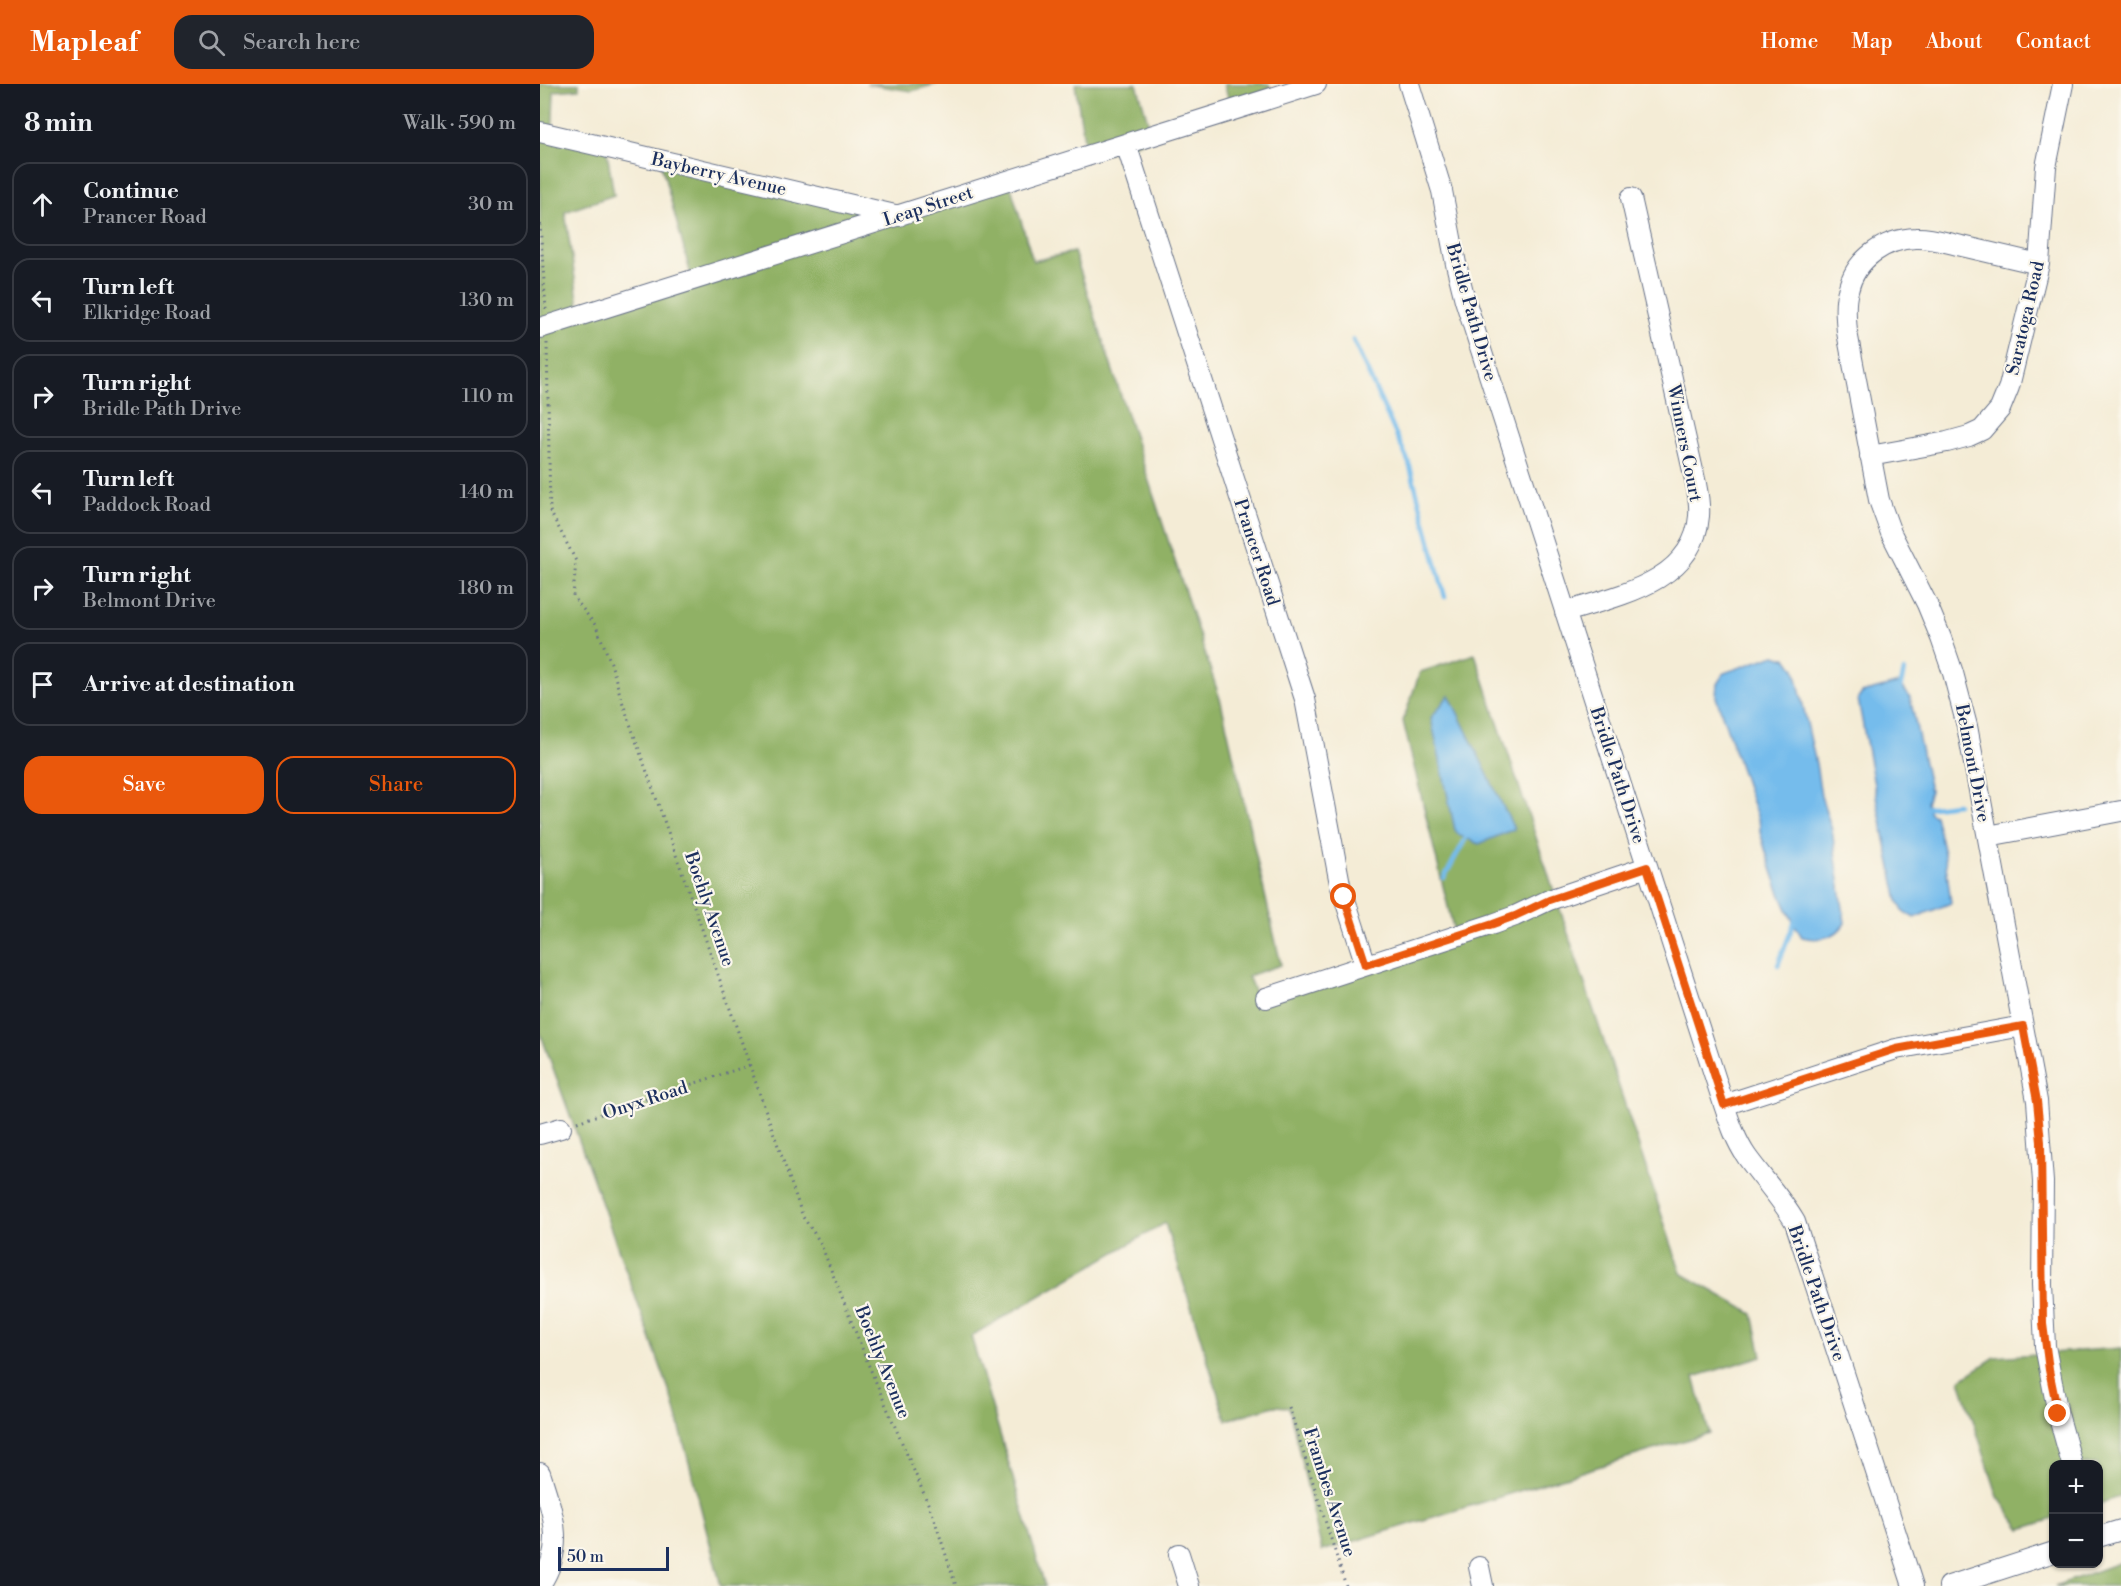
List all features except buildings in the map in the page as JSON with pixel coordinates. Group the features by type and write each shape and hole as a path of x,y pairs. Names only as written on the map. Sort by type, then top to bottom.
{"street":[{"name":"Leap Street","path":"544,327 1316,84"},
{"name":"Bridle Path Drive","path":"1409,84 1440,182 1465,300 1724,1105 1742,1149 1795,1222 1913,1586"},
{"name":"Saratoga Road","path":"1870,456 1960,439 1982,430 1996,415 2009,387 2039,264 2046,167 2063,84"},
{"name":"Bayberry Avenue","path":"540,132 899,216"},
{"name":"Prancer Road","path":"1126,144 1305,699 1340,884 1366,965"},
{"name":"Winners Court","path":"1565,612 1644,586 1662,576 1683,556 1695,533 1699,517 1696,483 1632,198"},
{"name":"Belmont Drive","path":"2039,264 1935,240 1917,238 1896,241 1880,247 1865,259 1853,276 1847,291 1845,311 1870,456 1884,515 1927,604 1953,673 1967,726 2037,1101 2043,1182 2042,1285 2045,1346 2058,1414 2071,1460"},
{"path":"1988,836 2121,811"},
{"path":"1266,998 1493,924 1549,900 1647,867"},
{"path":"1724,1105 1896,1049 2023,1026"},
{"path":"540,1134 561,1128"},
{"path":"540,1473 552,1510 556,1535 553,1559 540,1585"},
{"path":"2103,1535 2121,1530"},
{"path":"1179,1554 1189,1586"},
{"path":"1949,1586 2049,1554"}],"path":[{"name":"Boehly Avenue","path":"540,224 550,511 576,561 573,596 596,626 611,663 621,698 803,1217 820,1242 869,1366 933,1515 956,1586"},
{"name":"Onyx Road","path":"561,1128 750,1065"},
{"name":"Frambes Avenue","path":"1289,1407 1346,1586"}],"green space":[{"path":"540,84 579,84 579,89 554,91 552,141 606,146 614,195 565,212 581,319 693,283 660,160 906,217 1010,184 1033,261 1074,252 1221,702 1281,965 1248,976 1260,1005 1456,940 1403,721 1420,672 1475,654 1681,1273 1753,1314 1762,1356 1694,1377 1709,1433 1322,1551 1289,1407 1274,1406 1226,1420 1165,1223 971,1336 1045,1586 721,1586 673,1401 540,1032"},
{"path":"866,84 937,84 912,91"},
{"path":"1075,84 1137,84 1153,138 1087,159"},
{"path":"1224,84 1269,84 1273,98 1233,113"},
{"path":"2121,1348 2121,1496 2103,1503 2103,1460 2049,1460 2049,1520 2021,1529 1998,1497 1960,1380 1995,1357"},
{"path":"2121,1562 2121,1586 2055,1586"}],"water":[{"path":"1775,655 1788,659 1795,669 1821,796 1832,830 1845,923 1832,935 1815,939 1802,937 1782,899 1764,846 1760,825 1716,697 1717,684 1724,673"},
{"path":"1899,683 1910,697 1930,791 1926,803 1930,813 1935,815 1945,858 1951,903 1914,918 1903,911 1898,901 1858,699 1862,693"},
{"path":"1449,695 1514,829 1479,844 1460,836 1455,830 1431,718"}],"waterway":[{"path":"1353,340 1409,463 1445,597"},
{"path":"1900,689 1904,671"},
{"path":"1924,808 1957,804"},
{"path":"1444,878 1466,838"},
{"path":"1778,965 1795,920"}],"route":[{"path":"1344,897 1366,965 1493,924 1549,900 1647,867 1724,1105 1896,1049 2023,1026 2037,1101 2041,1142 2043,1324 2058,1414"}]}
